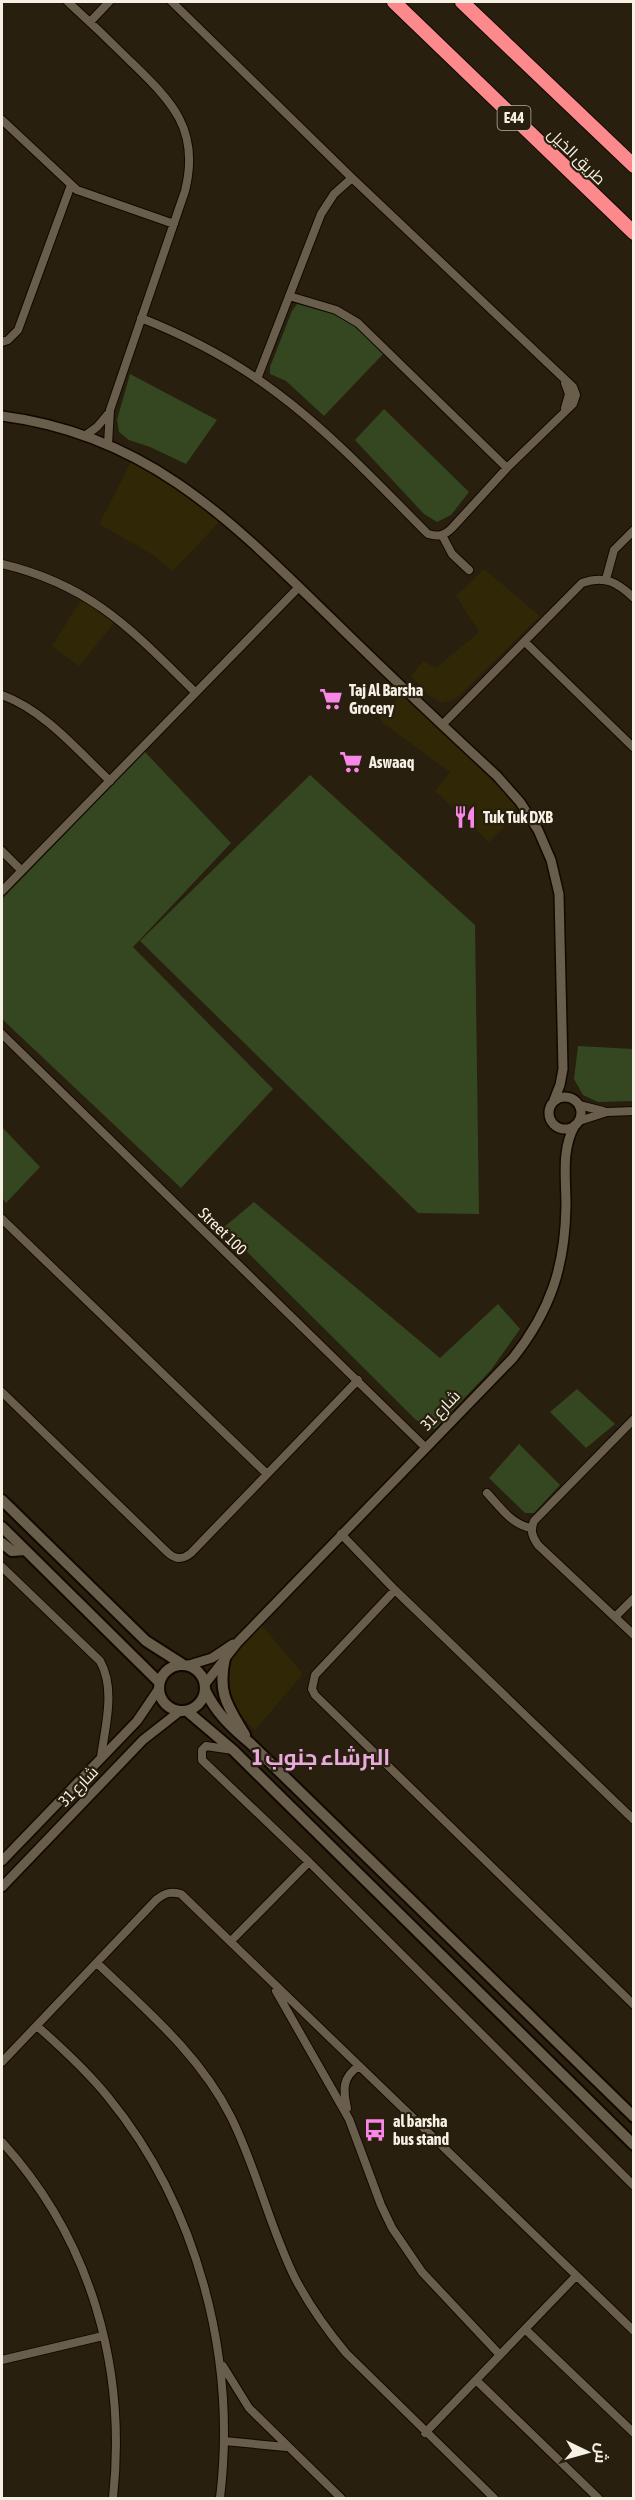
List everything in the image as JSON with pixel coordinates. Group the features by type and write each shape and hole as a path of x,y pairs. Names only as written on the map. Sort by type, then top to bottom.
{"highway":[{"name":"طريق الخيل","path":"394,2 633,233"},
{"name":"طريق الخيل","path":"462,2 633,166"}],"main road":[{"path":"2,1500 146,1641 201,1674 212,1705 225,1722 250,1743 528,2012 633,2117"},
{"path":"2,1527 159,1686 165,1705 184,1711 232,1750 633,2145"},
{"path":"2,1543 12,1551 25,1550"},
{"path":"225,1659 222,1687 224,1698 250,1743"},
{"path":"159,1686 170,1667 185,1664"},
{"path":"184,1711 200,1703 205,1687"},
{"path":"467,1983 478,1988 515,2021 528,2012"}],"street":[{"path":"68,2 163,93 180,118 188,139 190,161 185,191 110,410 108,444"},
{"path":"90,22 109,2"},
{"path":"141,318 188,338 257,379 311,420 428,534 442,535 452,528 507,468 573,404 576,395 573,387 352,178 172,2"},
{"path":"2,120 71,185 84,194 174,224"},
{"path":"257,379 321,214 334,194 352,178"},
{"path":"2,342 8,340 18,330 71,185"},
{"path":"290,296 336,310 358,323 507,468"},
{"path":"86,435 98,427 110,410"},
{"path":"2,416 59,427 108,444 158,470 203,500 246,535 497,776 520,802 538,830 551,860 559,894 563,1069 561,1085 549,1114 554,1125 566,1129 607,1112 633,1111"},
{"path":"606,579 615,550 633,530"},
{"path":"442,535 452,554 469,570"},
{"path":"2,564 57,582 108,610 130,628 194,691"},
{"path":"442,725 582,583 594,579 606,579 617,583 633,598"},
{"path":"2,891 194,691 299,587"},
{"path":"525,642 633,748"},
{"path":"2,695 25,706 44,719 110,781"},
{"path":"2,851 21,870"},
{"name":"Street 100","path":"2,1034 425,1447"},
{"path":"563,1069 581,1116 577,1123"},
{"path":"554,1100 565,1096 607,1112"},
{"name":"شارع 31","path":"565,1152 577,1123"},
{"name":"شارع 31","path":"205,1687 238,1641 513,1358 530,1337 544,1314 561,1263 566,1206 565,1152 554,1125"},
{"path":"2,1219 267,1474"},
{"path":"2,1392 175,1558 181,1558 190,1553 357,1380"},
{"path":"633,1419 534,1521 531,1528 533,1538 538,1545 633,1635"},
{"path":"487,1493 516,1523 531,1528"},
{"path":"341,1534 395,1590 633,1820"},
{"path":"2,1567 100,1661 106,1672 109,1700 101,1757"},
{"path":"395,1590 315,1675 312,1681 315,1695 633,2005"},
{"path":"615,1617 633,1598"},
{"name":"شارع 31","path":"185,1664 212,1658 238,1641"},
{"name":"شارع 31","path":"3,1857 137,1721 159,1686"},
{"name":"شارع 31","path":"2,1887 143,1740 184,1711"},
{"path":"232,1750 206,1746 202,1750 202,1760 309,1862 633,2186"},
{"path":"231,1941 309,1862"},
{"path":"2,2062 156,1900 163,1894 172,1892 181,1894 633,2331"},
{"path":"97,1963 187,2051 211,2082 231,2116 282,2248 309,2303 346,2353 494,2499"},
{"path":"268,1980 349,2118 381,2205 406,2251 422,2272 500,2355"},
{"path":"37,2026 68,2054 108,2096 142,2143 170,2194 192,2247 209,2304 220,2362 224,2441 220,2499"},
{"path":"349,2118 344,2087 346,2078 359,2066"},
{"path":"2,2142 44,2194 64,2227 81,2262 94,2298 112,2379 116,2423 113,2499"},
{"path":"425,2433 576,2276"},
{"path":"525,2329 633,2433"},
{"path":"2,2360 103,2336"},
{"path":"220,2362 238,2394 249,2408 340,2499"},
{"path":"476,2380 598,2499"},
{"path":"224,2441 286,2447"}],"green space":[{"path":"297,304 338,315 355,325 385,352 324,416 286,381 270,374 270,367 292,311"},
{"path":"130,374 217,420 186,464 129,440 119,432 117,420"},
{"path":"384,409 469,492 451,515 437,522 424,514 355,440"},
{"path":"145,752 231,843 133,947 273,1089 181,1188 2,1019 2,899"},
{"path":"310,775 475,925 479,1214 418,1213 140,941"},
{"path":"578,1046 633,1049 633,1101 598,1102 583,1095 574,1079"},
{"path":"2,1127 40,1167 6,1203 2,1198"},
{"path":"254,1202 440,1358 498,1304 520,1329 491,1370 435,1429 416,1420 223,1228"},
{"path":"577,1389 615,1424 586,1448 550,1412"},
{"path":"519,1444 560,1485 534,1513 525,1513 489,1478"}],"sand":[{"path":"131,462 179,488 222,519 173,571 153,555 99,524"},
{"path":"484,569 540,616 457,698 442,703 428,695 411,676 423,661 436,668 479,632 456,596"},
{"path":"82,598 116,621 79,666 52,646"},
{"path":"404,693 519,807 500,819 504,827 489,842 435,791 450,772 381,722 380,715"},
{"path":"261,1624 303,1674 255,1730 234,1706 226,1686 225,1676 232,1656"}],"place":[{"name":"Taj Al Barsha Grocery","path":"331,699"},
{"name":"Aswaaq","path":"351,762"},
{"name":"Tuk Tuk DXB","path":"465,817"},
{"name":"al barsha bus stand","path":"375,2130"}],"district":[{"name":"البرشاء جنوب 1","path":"321,1757"}]}
